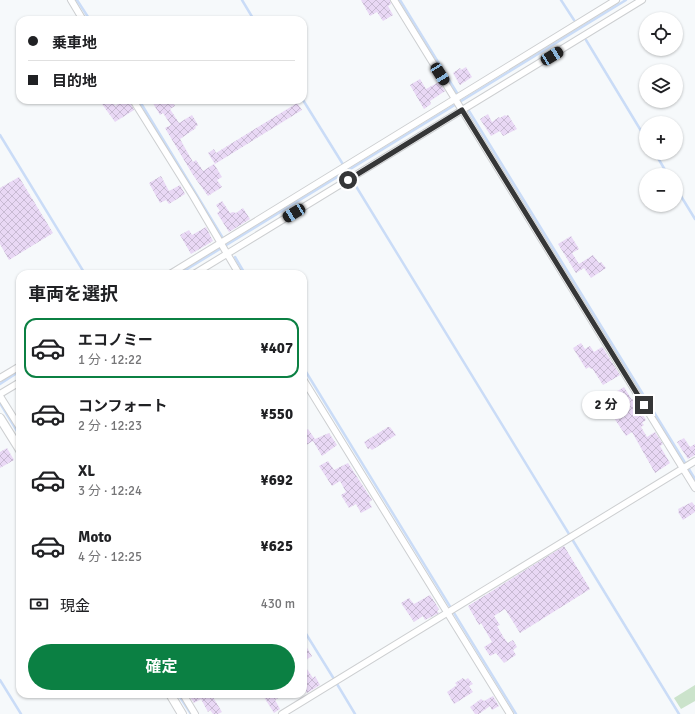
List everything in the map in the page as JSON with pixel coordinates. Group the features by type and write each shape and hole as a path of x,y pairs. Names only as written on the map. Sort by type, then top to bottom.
{"street":[{"path":"71,0 81,16"},
{"path":"394,0 686,467 695,488"},
{"path":"198,270 224,246 343,168 458,104 576,32 616,0"},
{"path":"178,270 347,178 458,104 576,32 642,0"},
{"path":"135,104 224,246 237,270"},
{"path":"343,168 347,178"},
{"path":"0,378 16,368"},
{"path":"16,385 0,395 16,421"},
{"path":"307,385 450,610 510,714"},
{"path":"0,418 16,444"},
{"path":"282,714 695,461"},
{"path":"172,698 182,714"},
{"path":"186,698 196,714"}],"green space":[{"path":"695,685 695,701 681,709 674,698"}],"building":[{"path":"361,0 390,0 391,4 388,6 393,15 383,21 377,12 370,16"},
{"path":"466,67 472,77 460,85 453,73 460,68 461,70"},
{"path":"420,79 426,89 439,82 445,91 430,101 431,104 424,109 410,85"},
{"path":"102,104 114,104 115,106 118,104 131,104 134,110 115,122"},
{"path":"153,104 174,104 175,106 170,109 179,123 192,115 198,125 180,139 193,162 196,160 203,171 214,164 222,177 217,180 222,187 208,196 193,175 165,128 171,125 163,113 160,115"},
{"path":"295,104 298,104 302,110 215,164 208,153 214,149 216,153"},
{"path":"488,114 492,122 499,117 508,115 517,129 503,136 500,131 491,136 480,119"},
{"path":"161,176 169,191 180,185 185,194 169,204 166,200 160,203 149,183"},
{"path":"19,177 53,233 9,260 0,244 0,188"},
{"path":"222,201 230,213 236,213 243,208 250,219 229,232 217,213 220,211 216,205"},
{"path":"206,227 213,241 191,254 180,235 189,230 192,235"},
{"path":"571,236 579,249 572,253 579,264 593,255 599,263 601,262 606,268 591,278 584,268 576,273 558,244"},
{"path":"581,343 585,349 590,346 594,352 602,347 620,375 603,385 592,368 591,369 589,367 586,369 573,348"},
{"path":"624,387 646,420 642,423 644,425 641,427 647,437 655,432 663,444 660,446 670,463 655,473 632,432 626,436 604,403 616,396 614,393"},
{"path":"390,427 396,435 372,450 370,448 368,449 364,442"},
{"path":"307,430 315,439 329,433 337,445 322,456 313,441 307,445"},
{"path":"684,438 690,447 695,444 695,455 688,459 677,442"},
{"path":"7,448 14,460 0,468 0,452"},
{"path":"328,461 334,470 348,463 372,500 369,502 372,507 361,513 356,504 349,508 341,495 346,492 340,481 332,486 319,466"},
{"path":"692,502 695,506 695,512 683,520 678,512 678,509"},
{"path":"564,546 590,589 520,633 505,609 494,616 500,625 497,626 504,638 508,643 513,640 517,647 513,650 516,655 504,663 496,653 490,656 484,647 492,642 481,623 479,625 468,606"},
{"path":"430,595 439,609 437,611 439,613 425,620 423,616 414,622 401,603 409,598 414,604"},
{"path":"307,648 312,656 307,659"},
{"path":"307,669 313,678 315,676 320,685 307,693"},
{"path":"463,678 465,680 468,678 473,684 469,686 473,692 454,704 447,692 457,685 455,683"},
{"path":"493,696 499,706 492,710 490,706 479,714 475,714 470,707 481,699 484,701"},
{"path":"191,698 213,698 222,712 213,714 210,710 208,712 201,699 194,703"},
{"path":"265,698 278,698 275,700 280,709 274,713"}],"waterway":[{"path":"77,0 87,16"},
{"path":"242,0 252,16"},
{"path":"400,0 457,93"},
{"path":"561,0 574,20"},
{"path":"186,270 626,0"},
{"path":"586,40 639,127"},
{"path":"141,104 224,240"},
{"path":"305,104 344,166"},
{"path":"469,111 695,479"},
{"path":"0,135 83,270"},
{"path":"659,160 664,168"},
{"path":"354,183 569,534"},
{"path":"683,199 695,219"},
{"path":"235,257 243,270"},
{"path":"0,384 16,374"},
{"path":"307,374 516,714"},
{"path":"0,403 16,429"},
{"path":"572,539 679,714"},
{"path":"307,635 334,679"},
{"path":"0,680 21,714"},
{"path":"337,684 355,714"},
{"path":"181,698 191,714"}],"route":[{"path":"348,180 462,110 644,405"}]}
